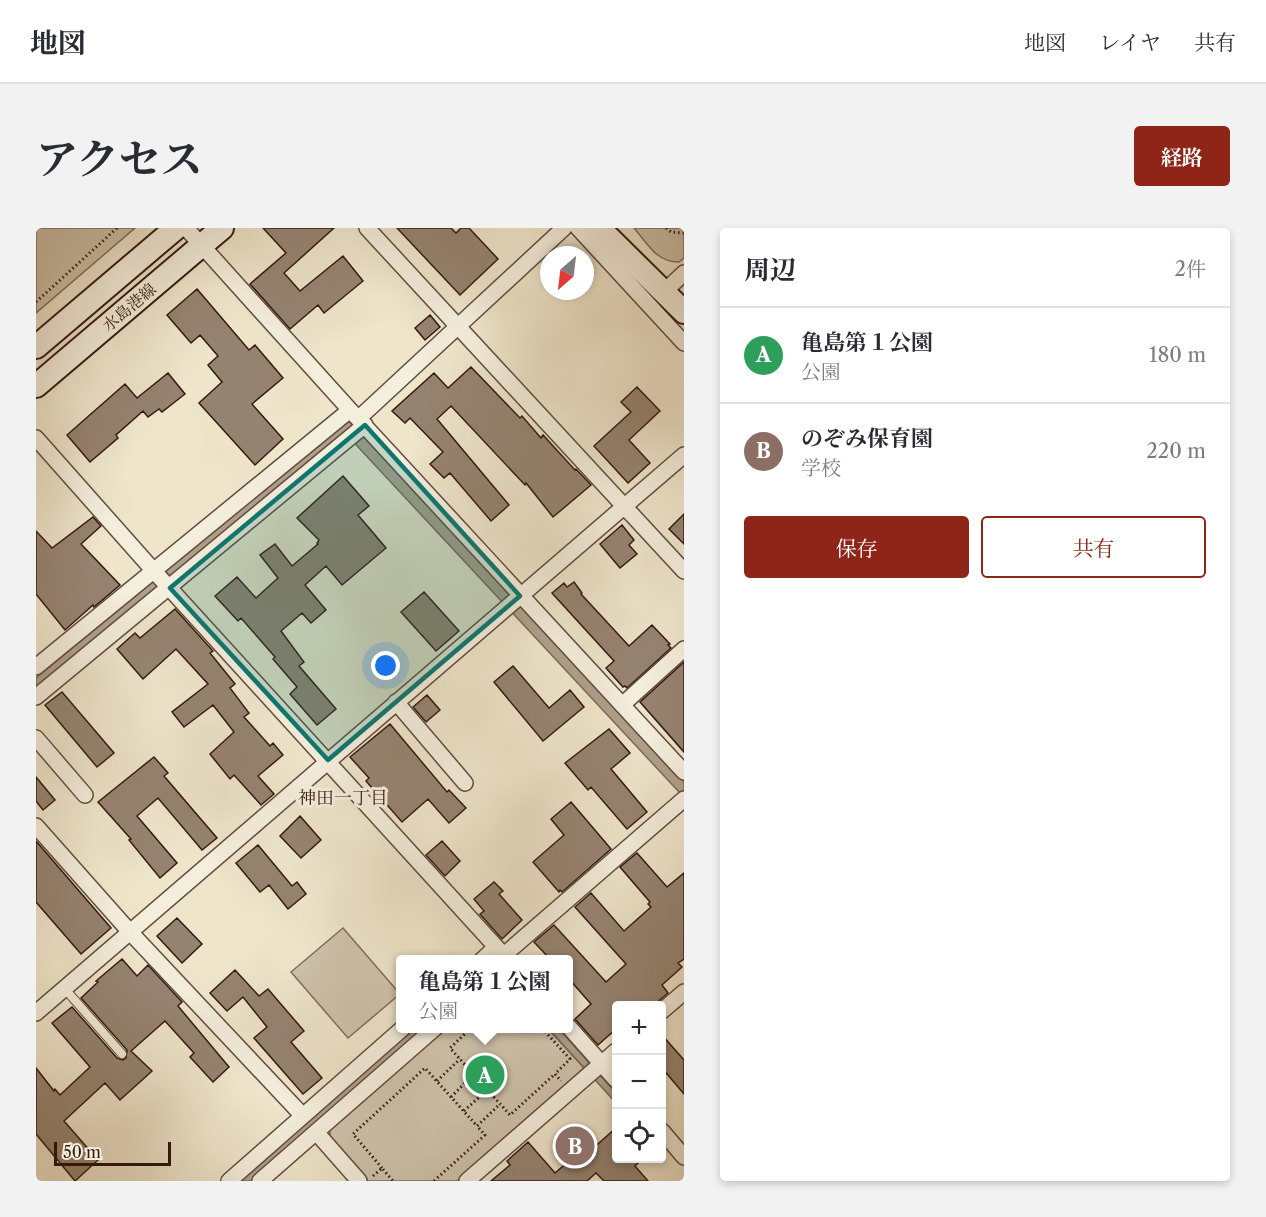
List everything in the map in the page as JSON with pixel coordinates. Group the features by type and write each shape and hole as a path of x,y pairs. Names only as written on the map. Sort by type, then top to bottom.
{"main road":[{"name":"水島港線","path":"36,347 176,228"},
{"name":"水島港線","path":"36,386 222,228"},
{"path":"599,228 675,289"},
{"path":"617,228 675,289 684,312"}],"street":[{"path":"186,228 356,424 514,600 622,705 684,772"},
{"path":"367,228 684,571"},
{"path":"36,698 161,579 356,424 564,228"},
{"path":"578,228 684,343"},
{"path":"36,667 161,579 356,424"},
{"path":"36,438 502,954 684,799"},
{"path":"36,1013 684,455"},
{"path":"622,705 684,649"},
{"path":"396,702 465,783"},
{"path":"36,738 85,795"},
{"path":"36,826 130,932 359,1181"},
{"path":"666,1008 684,992"},
{"path":"260,1181 308,1126 399,1033"},
{"path":"229,1181 308,1126 430,1033"},
{"path":"573,1033 596,1069 612,1078"},
{"path":"467,1181 612,1055"},
{"path":"666,1136 684,1157"}],"lane":[{"path":"65,989 122,1054"}],"path":[{"path":"36,302 117,228"},
{"path":"666,228 671,232 684,233"},
{"path":"467,1033 450,1048 510,1115 570,1059 546,1033"},
{"path":"437,1081 460,1059"},
{"path":"393,1181 352,1134 425,1068 485,1135 434,1181"},
{"path":"451,1097 474,1074"},
{"path":"555,1074 570,1091"},
{"path":"464,1111 488,1090"},
{"path":"477,1125 500,1104"},
{"path":"368,1181 382,1168"},
{"path":"444,1172 448,1176"}],"highlighted area":[{"path":"365,425 520,596 328,760 170,588"}],"shaded area":[{"path":"36,228 135,228 36,313"},
{"path":"634,228 684,228 684,258 679,262 664,259 648,246"},
{"path":"348,420 684,782 684,795 346,434 36,689 36,678"},
{"path":"343,928 396,989 396,997 348,1038 291,972"},
{"path":"408,1033 421,1033 251,1181 239,1181"},
{"path":"440,1033 552,1033 584,1068 457,1181 368,1181 330,1139 330,1129"},
{"path":"553,1033 563,1033 612,1089 612,1099"}],"building":[{"path":"263,228 334,228 284,273 300,291 343,256 363,281 324,313 318,305 290,329 250,284 286,253"},
{"path":"397,228 451,228 456,233 461,228 469,228 498,259 460,295"},
{"path":"197,289 249,350 255,345 283,378 252,404 283,439 255,465 199,403 222,382 208,365 218,356 200,335 191,343 167,315"},
{"path":"430,315 440,327 425,340 415,328"},
{"path":"471,367 520,418 522,416 541,438 543,435 591,485 553,517 526,483 525,485 451,406 437,419 509,505 491,521 450,473 444,478 430,464 443,452 410,418 405,423 392,411 434,373 448,388"},
{"path":"168,373 185,394 162,412 159,409 148,417 143,411 116,435 118,438 90,462 67,435 125,384 137,398"},
{"path":"637,387 660,411 629,440 650,463 628,483 594,446 631,412 621,402"},
{"path":"343,476 369,506 358,515 386,548 342,585 326,566 305,585 326,610 311,623 302,613 281,631 304,662 299,666 336,709 317,725 290,694 297,687 273,659 275,657 241,618 238,621 215,596 237,577 256,598 278,578 260,555 275,544 292,566 318,544 319,540 297,518"},
{"path":"684,514 684,544 669,529"},
{"path":"93,517 101,526 81,544 120,585 65,630 36,594 36,531 52,548"},
{"path":"622,525 634,540 629,545 637,554 620,568 600,544"},
{"path":"574,582 581,594 629,646 652,625 670,644 668,645 671,648 627,688 623,687 606,668 614,661 552,593 564,583 567,587"},
{"path":"424,592 459,631 436,651 401,612"},
{"path":"175,609 213,651 210,653 235,684 230,688 249,713 244,717 270,746 273,743 283,755 258,776 274,794 261,805 234,775 230,779 210,754 234,732 213,705 184,727 172,712 208,684 176,649 143,679 117,649 135,633 140,638"},
{"path":"684,662 684,752 640,702"},
{"path":"513,666 549,708 570,690 584,707 543,741 494,682"},
{"path":"62,692 114,753 97,767 45,705"},
{"path":"427,695 440,710 426,722 413,707"},
{"path":"390,724 447,792 449,790 466,808 449,823 428,799 402,822 366,781 369,778 350,757"},
{"path":"609,729 630,753 611,769 647,812 627,829 591,787 588,790 565,763"},
{"path":"154,757 168,773 164,776 217,838 202,850 158,798 137,816 177,863 160,878 129,840 131,839 98,802"},
{"path":"36,777 55,800 43,810 36,801"},
{"path":"571,802 611,849 562,892 560,890 559,892 533,862 564,835 551,819"},
{"path":"300,816 321,840 301,858 280,836"},
{"path":"36,841 111,928 81,954 36,902"},
{"path":"442,841 460,861 445,876 426,855"},
{"path":"258,845 292,886 297,882 306,894 288,909 269,885 260,892 236,863"},
{"path":"637,853 667,887 684,873 684,959 678,963 682,967 662,985 668,993 659,1001 612,1001 612,1033 598,1045 575,1019 591,1004 573,984 573,955 546,955 534,942 554,925 606,982 626,964 575,907 591,893 624,931 651,907 648,904 650,902 620,867"},
{"path":"494,882 503,891 499,894 522,920 502,939 480,914 484,911 474,899"},
{"path":"177,918 202,944 182,963 157,936"},
{"path":"122,959 137,976 148,965 182,1002 178,1006 229,1067 213,1082 190,1057 194,1053 165,1021 131,1051 152,1071 120,1100 105,1083 64,1121 98,1160 75,1181 36,1134 36,1068 54,1091 55,1089 60,1095 90,1067 52,1023 72,1007 117,1058 123,1060 126,1058 127,1050 81,998 98,982 96,981"},
{"path":"235,970 259,996 268,989 304,1031 291,1042 322,1078 303,1094 254,1038 267,1027 243,997 227,1011 210,993"},
{"path":"666,1040 684,1060 684,1094 666,1073"},
{"path":"612,1132 612,1163 638,1163 635,1166 648,1181 604,1181 596,1173 587,1181 491,1181 510,1165 507,1161 528,1142 555,1173 577,1154 581,1159"}],"place":[{"name":"亀島第１公園","path":"485,1075"},
{"name":"のぞみ保育園","path":"575,1146"}],"district":[{"name":"神田一丁目","path":"343,798"}]}
